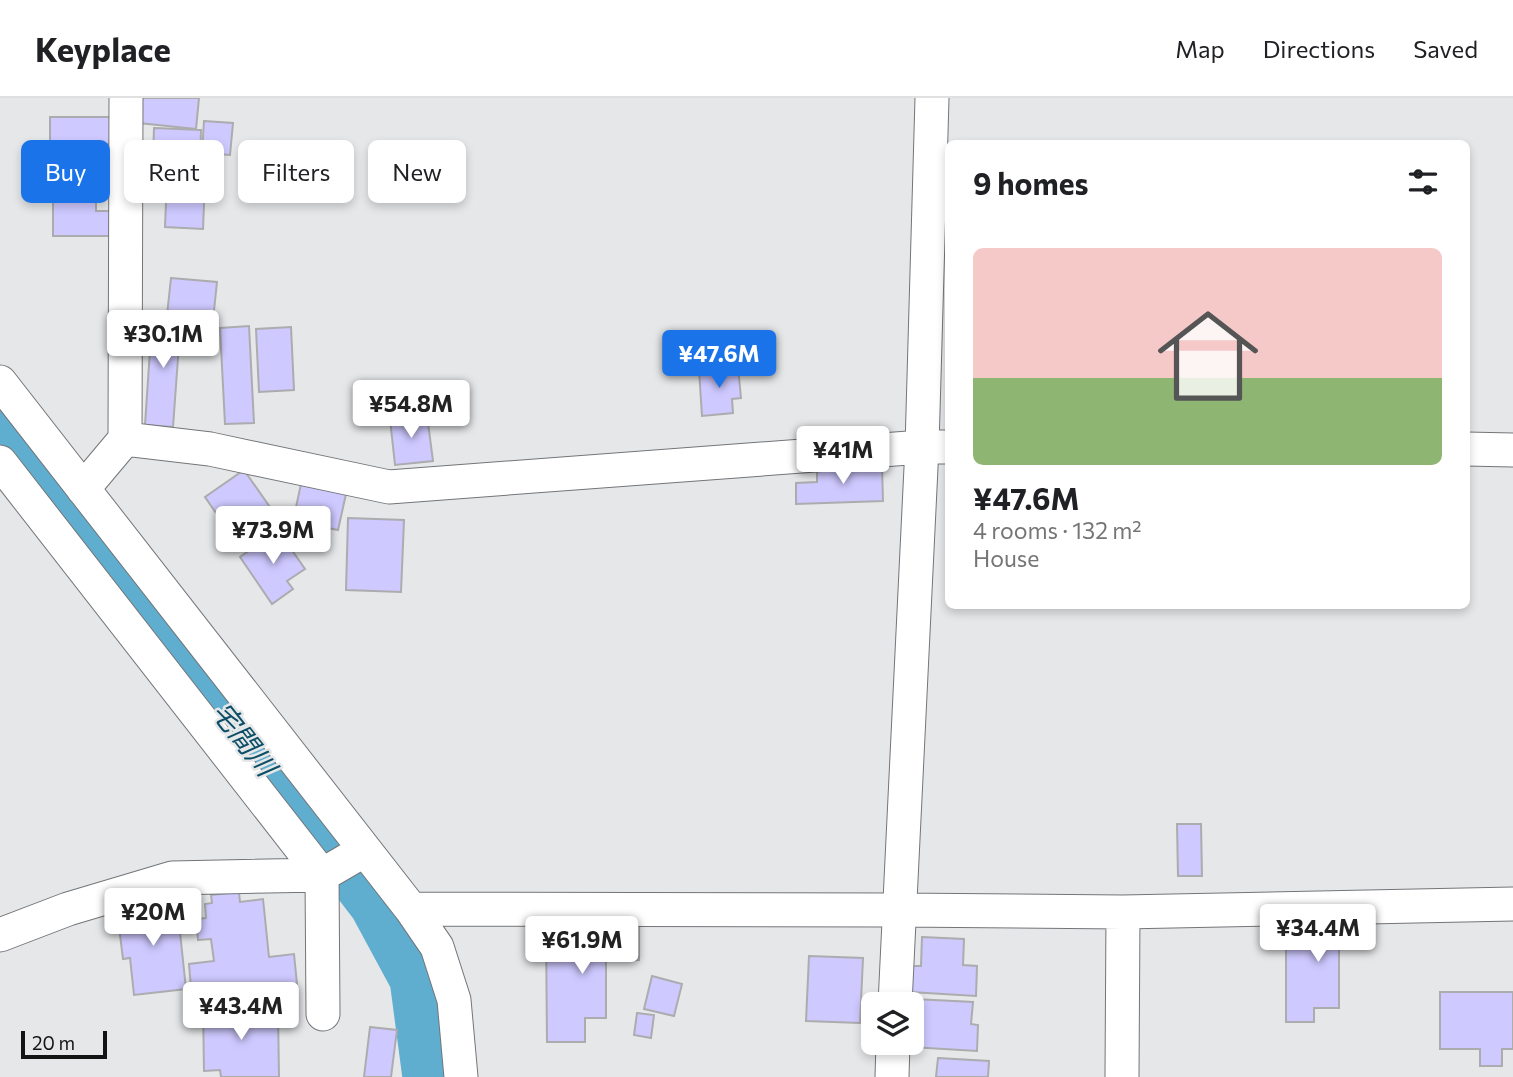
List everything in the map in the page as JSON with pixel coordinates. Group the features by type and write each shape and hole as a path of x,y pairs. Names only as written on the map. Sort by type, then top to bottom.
{"street":[{"path":"83,489 125,439 126,98"},
{"path":"895,992 898,909 935,447 932,98"},
{"path":"0,382 20,468 343,863 411,909 437,947 454,1000 461,1077"},
{"path":"125,439 211,449 389,486 935,447"},
{"path":"1470,450 1513,450"},
{"path":"20,468 83,489 343,863 323,1014"},
{"path":"0,935 68,909 172,878 343,863"},
{"path":"411,909 1123,912 1513,904"},
{"path":"1122,1077 1123,912"},
{"path":"892,1077 893,1055"}],"building":[{"path":"142,98 199,98 196,129 139,123"},
{"path":"50,117 119,117 119,144 110,144 110,140 50,140"},
{"path":"204,121 233,123 230,155 224,155 224,140 203,140"},
{"path":"154,128 201,130 201,140 154,140"},
{"path":"53,203 96,203 96,211 118,211 119,236 53,236"},
{"path":"166,203 204,203 203,229 165,227"},
{"path":"171,278 217,282 213,320 167,315"},
{"path":"145,321 188,324 187,345 179,344 173,427 145,425 150,350 143,349"},
{"path":"249,326 254,423 225,424 220,328"},
{"path":"291,327 294,390 259,392 256,329"},
{"path":"738,367 741,398 732,399 733,413 702,416 699,370"},
{"path":"427,415 433,461 395,465 390,419"},
{"path":"882,465 883,501 796,504 796,483 817,482 817,467"},
{"path":"244,470 279,520 240,548 205,497"},
{"path":"301,484 346,494 338,530 293,521"},
{"path":"348,518 404,520 401,592 346,590"},
{"path":"278,530 305,569 287,581 293,589 272,604 240,557"},
{"path":"1177,824 1201,824 1202,876 1178,876"},
{"path":"239,892 240,902 263,899 269,957 294,954 297,984 219,993 219,984 191,988 189,964 214,961 211,939 198,940 196,919 206,918 205,904 212,903 211,895"},
{"path":"177,904 186,989 134,995 130,958 123,959 117,911"},
{"path":"1286,922 1373,922 1372,947 1339,947 1339,1008 1314,1008 1314,1022 1286,1022"},
{"path":"639,928 639,960 606,961 606,1018 585,1018 585,1042 547,1042 546,929"},
{"path":"922,937 964,939 963,965 977,966 976,996 910,992 911,966 921,966"},
{"path":"809,956 863,958 860,1023 806,1021"},
{"path":"652,976 682,984 674,1016 644,1009"},
{"path":"1440,992 1513,992 1513,1049 1502,1049 1502,1066 1480,1066 1480,1049 1440,1049"},
{"path":"924,1000 973,1002 971,1024 978,1025 977,1051 924,1048"},
{"path":"236,1006 236,1012 278,1010 279,1077 221,1077 220,1070 204,1071 203,1007"},
{"path":"637,1013 654,1015 651,1038 634,1035"},
{"path":"370,1027 397,1030 391,1077 364,1077"},
{"path":"938,1058 989,1061 988,1077 936,1077"}],"waterway":[{"name":"宅間川","path":"0,429 42,488 375,905 415,979 428,1077"}]}
